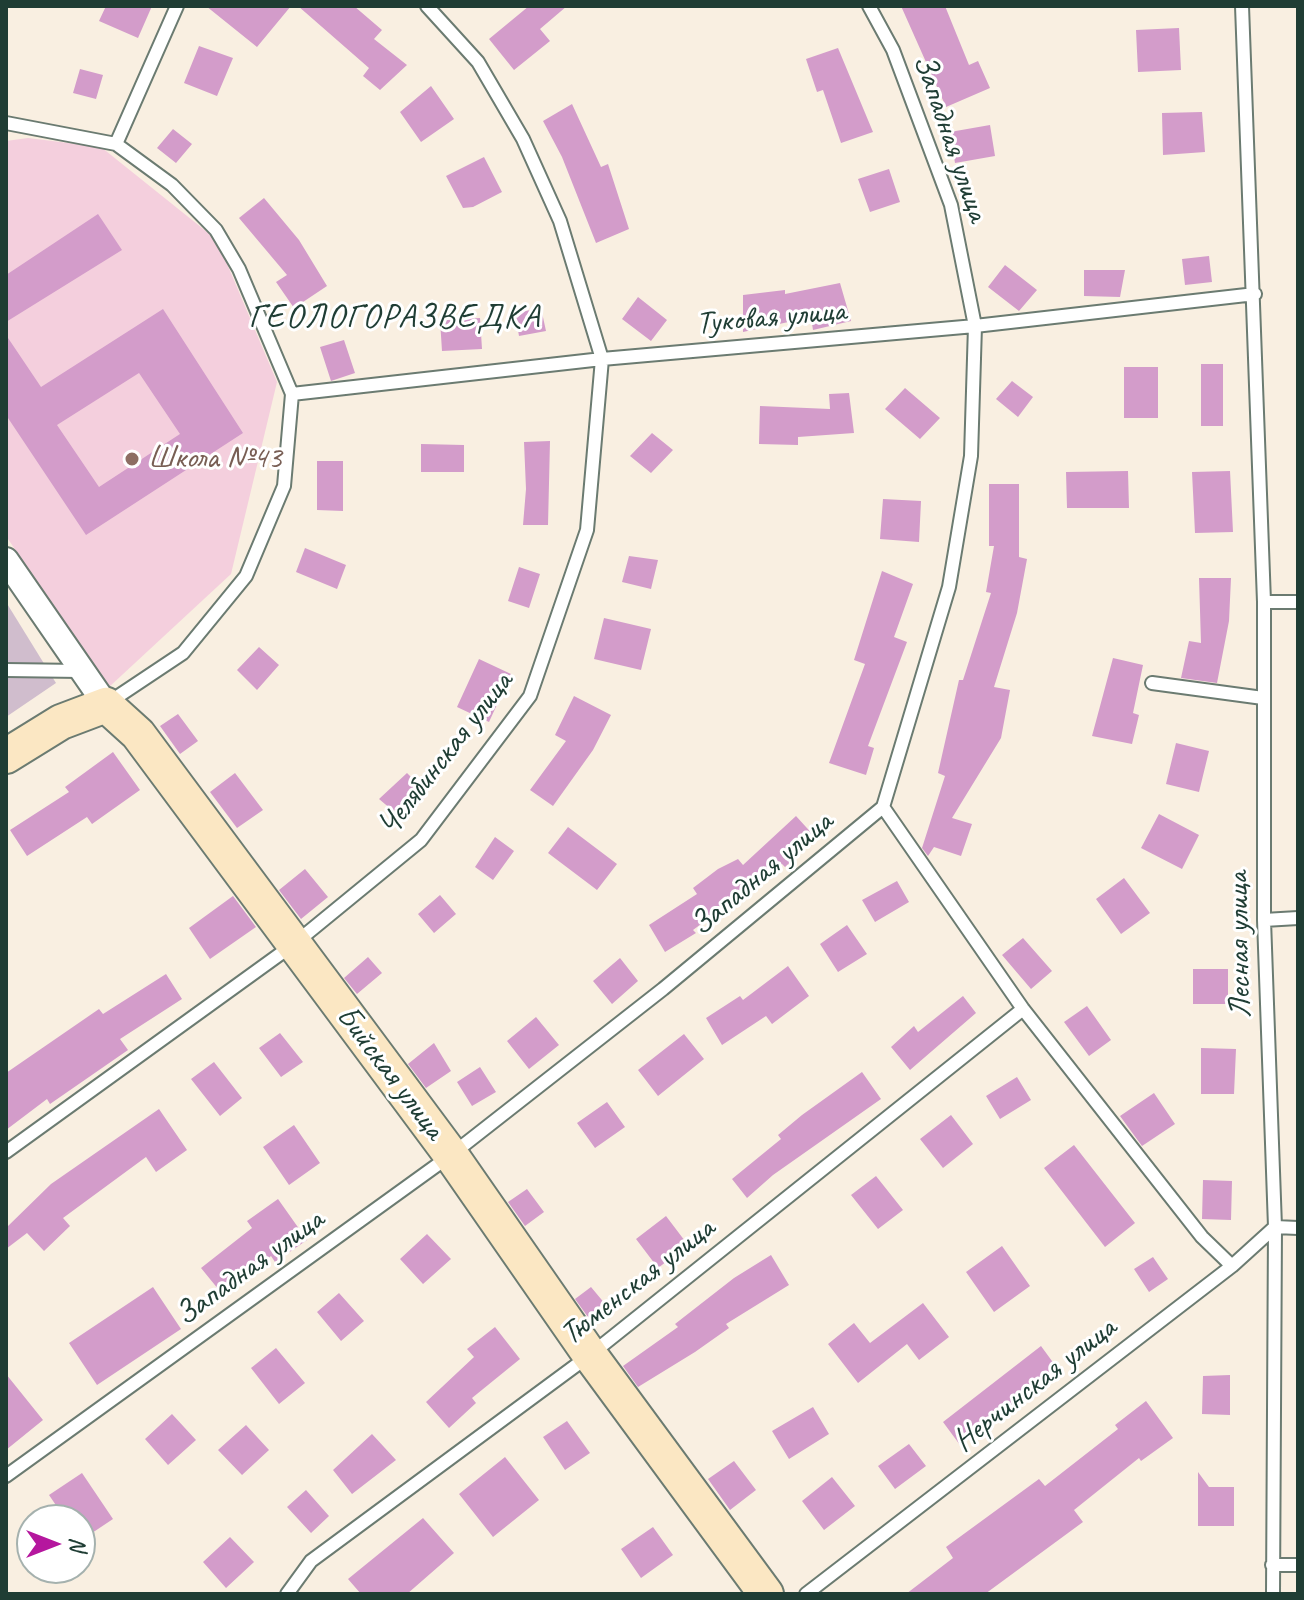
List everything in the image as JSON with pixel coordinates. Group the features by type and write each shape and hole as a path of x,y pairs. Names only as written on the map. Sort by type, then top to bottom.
{"street":[{"name":"Бийская улица","path":"6,560 106,705 138,734 451,1155 590,1355 766,1594"},
{"path":"6,756 61,722 106,705"}],"lane":[{"path":"116,144 177,6"},
{"name":"Челябинская улица","path":"6,1152 294,944 421,840 530,696 587,530 602,359 560,221 523,139 478,62 427,6"},
{"name":"Западная улица","path":"6,1476 451,1155 663,989 883,807 949,587 971,456 975,326 951,205 893,50 869,6"},
{"name":"Лесная улица","path":"1242,6 1264,602 1264,920 1275,1227 1273,1594"},
{"path":"6,123 116,144 172,185 216,230 239,269 292,394 284,486 246,576 183,653 106,705"},
{"name":"Туковая улица","path":"292,394 602,359 975,326 1255,294"},
{"path":"1264,602 1298,602"},
{"path":"6,670 81,671"},
{"path":"1152,683 1263,698"},
{"path":"883,807 1023,1009 1202,1237 1232,1266"},
{"path":"1264,920 1298,918"},
{"name":"Тюменская улица","path":"287,1594 311,1561 590,1355 1023,1009"},
{"path":"1275,1227 1298,1228"},
{"name":"Нерчинская улица","path":"806,1594 1232,1266 1275,1227"},
{"path":"1272,1565 1298,1565"}],"shaded area":[{"name":"Школа №43","path":"28,138 101,147 217,240 277,382 231,574 108,688 6,536 6,141"},
{"path":"6,602 56,683 6,717"}],"building":[{"path":"106,6 152,6 138,38 99,21"},
{"path":"206,6 291,6 257,47"},
{"path":"298,6 354,6 382,30 374,39 407,65 380,90 363,76 369,68"},
{"path":"529,6 567,6 540,29 550,41 514,70 489,39"},
{"path":"901,6 945,6 969,65 978,61 990,88 946,107"},
{"path":"1179,28 1181,70 1138,72 1136,30"},
{"path":"199,46 233,58 217,96 184,83"},
{"path":"838,48 873,132 841,143 823,90 817,92 806,59"},
{"path":"80,69 103,75 96,99 73,93"},
{"path":"431,86 454,119 421,142 400,112"},
{"path":"572,104 601,167 608,164 629,229 596,243 562,157 543,121"},
{"path":"1202,112 1205,152 1163,155 1162,113"},
{"path":"990,125 995,156 955,163 950,132"},
{"path":"173,129 192,144 176,163 157,148"},
{"path":"484,157 502,192 473,207 463,208 446,176"},
{"path":"889,169 900,202 870,212 858,179"},
{"path":"264,198 299,240 327,286 294,308 276,282 287,275 239,218"},
{"path":"98,214 122,250 6,322 6,275"},
{"path":"1209,256 1212,282 1185,285 1182,259"},
{"path":"1005,265 1037,290 1019,311 988,287"},
{"path":"1084,270 1125,270 1120,297 1084,296"},
{"path":"840,283 851,321 813,330 811,317 743,332 743,295 785,290 785,294"},
{"path":"638,297 667,320 651,341 622,319"},
{"path":"541,308 546,331 519,336 515,313"},
{"path":"163,309 243,433 86,535 6,415 6,335 41,387","holes":["139,373 180,434 99,487 57,425"]},
{"path":"480,318 482,349 442,351 440,320"},
{"path":"344,340 355,373 331,381 320,347"},
{"path":"1201,364 1223,364 1223,426 1201,426"},
{"path":"1124,367 1158,367 1158,418 1124,418"},
{"path":"1012,381 1033,397 1018,417 996,399"},
{"path":"905,388 940,418 920,439 885,409"},
{"path":"849,393 854,433 798,437 798,445 759,444 760,406 830,409 829,394"},
{"path":"652,433 673,450 651,473 630,456"},
{"path":"550,441 548,525 523,525 526,489 524,442"},
{"path":"421,444 464,445 464,472 421,472"},
{"path":"317,461 343,461 343,511 317,510"},
{"path":"1128,471 1129,508 1067,508 1066,472"},
{"path":"1230,471 1233,532 1195,533 1192,472"},
{"path":"989,484 1019,484 1019,557 1027,559 1017,613 994,687 1010,690 1001,738 952,818 972,824 961,856 934,847 928,856 922,848 945,776 938,773 959,680 963,680 991,593 986,592 994,546 989,546"},
{"path":"883,499 921,501 919,542 880,539"},
{"path":"305,548 346,565 337,589 296,572"},
{"path":"629,556 658,560 651,589 622,582"},
{"path":"519,567 540,574 529,608 508,601"},
{"path":"882,571 913,584 894,637 907,642 868,746 874,748 866,775 829,763 865,664 854,660"},
{"path":"1199,578 1231,578 1229,621 1217,683 1181,678 1189,641 1201,643"},
{"path":"604,618 651,629 641,670 594,659"},
{"path":"259,647 279,665 257,690 237,670"},
{"path":"1113,658 1143,665 1133,713 1139,715 1132,744 1092,736"},
{"path":"479,659 511,674 489,722 457,707"},
{"path":"574,696 611,715 593,750 553,806 530,790 566,741 555,735"},
{"path":"178,714 198,741 180,754 160,726"},
{"path":"1176,743 1209,751 1199,792 1166,784"},
{"path":"113,752 140,790 92,824 87,817 27,856 10,830 69,792 65,787"},
{"path":"235,773 263,810 237,828 210,792"},
{"path":"407,773 428,794 404,820 379,799"},
{"path":"1159,814 1199,835 1182,869 1141,848"},
{"path":"796,816 816,838 785,867 782,864 693,930 696,933 665,952 649,925 697,894 693,888 718,869 738,859 743,865"},
{"path":"568,827 617,864 597,890 548,853"},
{"path":"495,837 514,851 493,880 475,867"},
{"path":"305,869 328,897 301,919 279,890"},
{"path":"1124,878 1150,913 1121,934 1096,899"},
{"path":"897,881 909,902 875,922 862,900"},
{"path":"440,895 456,914 434,933 418,914"},
{"path":"233,896 256,927 210,959 189,928"},
{"path":"847,925 867,954 838,972 820,944"},
{"path":"1023,938 1052,971 1031,989 1002,955"},
{"path":"368,957 382,973 357,994 344,978"},
{"path":"620,958 638,981 612,1004 593,981"},
{"path":"788,966 809,996 772,1024 766,1016 722,1045 706,1018 740,996 743,1000"},
{"path":"1193,969 1228,969 1228,1004 1193,1004"},
{"path":"166,974 182,999 120,1039 128,1050 50,1104 47,1099 6,1130 6,1073 99,1009 103,1014"},
{"path":"963,996 976,1013 910,1070 891,1047 914,1026 918,1032"},
{"path":"1087,1006 1111,1040 1089,1056 1064,1022"},
{"path":"536,1017 559,1045 529,1069 507,1041"},
{"path":"280,1033 303,1062 281,1077 259,1048"},
{"path":"684,1034 704,1059 658,1096 638,1070"},
{"path":"434,1043 451,1071 426,1088 408,1064"},
{"path":"1201,1048 1236,1049 1234,1094 1201,1094"},
{"path":"214,1062 242,1098 220,1116 191,1079"},
{"path":"480,1067 496,1092 472,1106 457,1082"},
{"path":"862,1072 881,1099 773,1175 747,1198 732,1179 781,1139 778,1135 802,1115"},
{"path":"1017,1077 1031,1100 1000,1119 986,1096"},
{"path":"1154,1093 1175,1124 1142,1146 1120,1116"},
{"path":"607,1102 625,1127 595,1148 577,1123"},
{"path":"159,1109 187,1150 156,1172 146,1157 63,1218 70,1226 44,1251 27,1233 6,1249 6,1228 51,1184"},
{"path":"951,1115 973,1144 943,1168 920,1139"},
{"path":"294,1125 320,1163 289,1185 263,1147"},
{"path":"1074,1145 1135,1223 1105,1247 1044,1168"},
{"path":"876,1176 903,1210 878,1229 851,1195"},
{"path":"1203,1180 1232,1181 1231,1220 1202,1219"},
{"path":"527,1189 544,1212 525,1226 508,1202"},
{"path":"278,1199 307,1240 275,1262 271,1256 223,1295 201,1268 252,1228 247,1221"},
{"path":"666,1216 688,1245 658,1268 636,1239"},
{"path":"427,1234 451,1259 423,1284 400,1259"},
{"path":"1002,1246 1030,1286 994,1312 966,1272"},
{"path":"771,1255 789,1285 726,1324 729,1328 638,1387 623,1366 678,1327 675,1324 734,1278"},
{"path":"1153,1257 1168,1279 1149,1292 1134,1269"},
{"path":"153,1287 181,1329 97,1385 69,1343"},
{"path":"591,1287 611,1311 593,1324 575,1299"},
{"path":"339,1293 364,1321 341,1341 317,1312"},
{"path":"923,1303 949,1337 919,1360 907,1344 858,1383 828,1344 854,1323 870,1343"},
{"path":"495,1327 520,1359 472,1398 476,1403 449,1428 426,1402 474,1357 467,1349"},
{"path":"1041,1346 1060,1372 960,1445 943,1422"},
{"path":"276,1348 305,1383 279,1404 251,1368"},
{"path":"6,1374 43,1420 6,1450"},
{"path":"1230,1375 1230,1415 1202,1414 1203,1376"},
{"path":"1146,1401 1173,1438 1141,1461 1139,1458 1074,1510 1083,1522 985,1594 906,1594 953,1558 946,1547 1039,1479 1045,1486 1118,1429 1115,1425"},
{"path":"813,1407 829,1434 789,1459 772,1431"},
{"path":"172,1414 196,1440 168,1465 145,1439"},
{"path":"567,1421 590,1453 565,1470 543,1437"},
{"path":"246,1425 269,1450 242,1475 218,1450"},
{"path":"372,1434 396,1460 352,1494 333,1470"},
{"path":"909,1444 926,1466 895,1489 878,1466"},
{"path":"505,1457 539,1500 493,1537 459,1494"},
{"path":"734,1461 756,1490 730,1510 708,1479"},
{"path":"1198,1472 1209,1487 1234,1487 1234,1526 1198,1526"},
{"path":"82,1473 113,1519 96,1530 96,1504 55,1504 49,1495"},
{"path":"832,1477 855,1506 824,1530 802,1501"},
{"path":"306,1490 329,1516 311,1533 287,1507"},
{"path":"423,1518 454,1553 407,1594 361,1594 348,1579"},
{"path":"653,1527 673,1555 641,1578 621,1549"},
{"path":"230,1537 254,1562 226,1588 203,1562"}],"place":[{"name":"Школа №43","path":"132,459"}],"district":[{"name":"ГЕОЛОГОРАЗВЕДКА","path":"395,318"}]}
